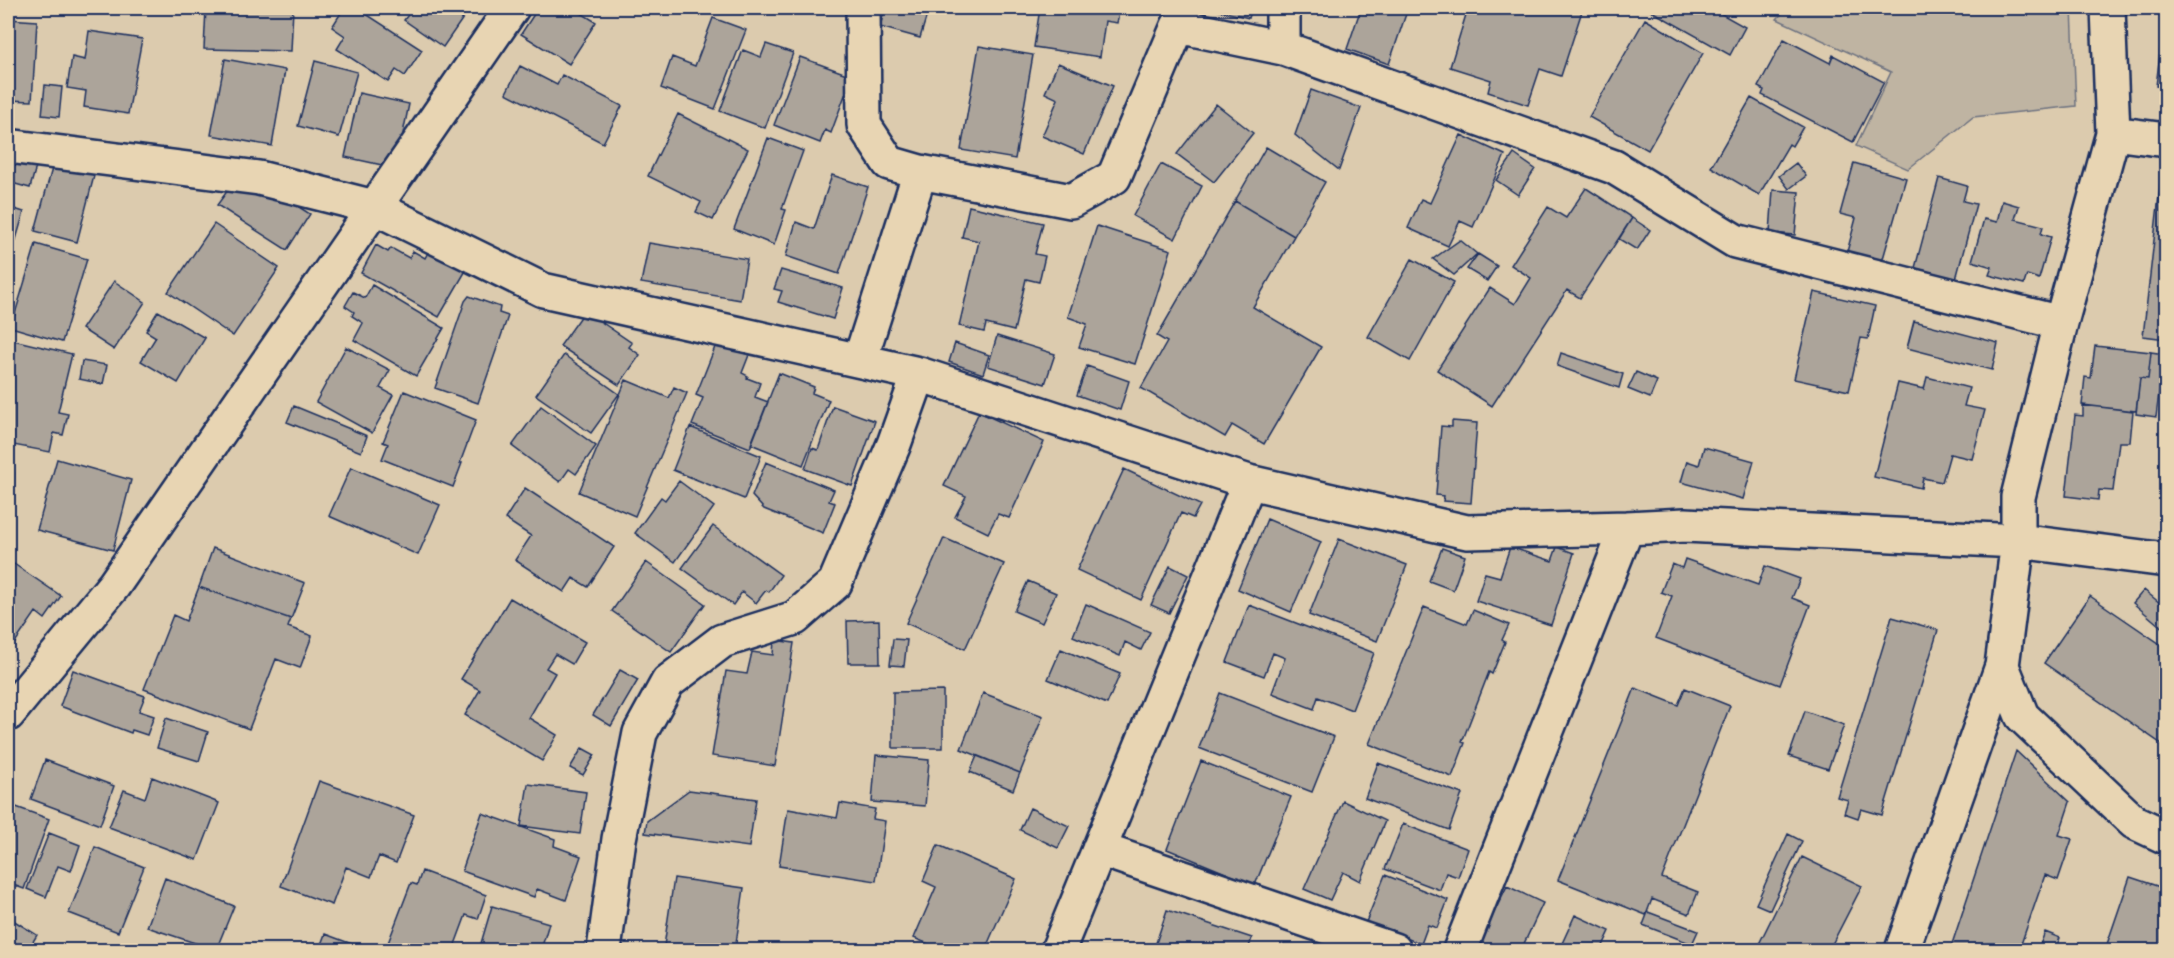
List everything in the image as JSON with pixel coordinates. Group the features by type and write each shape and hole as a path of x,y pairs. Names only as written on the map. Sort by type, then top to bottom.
{"street":[{"path":"8,714 114,585 512,8"},
{"path":"863,8 864,125 889,163 1071,201 1114,177 1178,26 1283,48 1614,167 1735,241 2061,323"},
{"path":"1283,8 1283,48"},
{"path":"1902,951 2002,666 2018,541 2018,496 2061,323 2114,133 2108,8"},
{"path":"2114,133 2166,140"},
{"path":"8,146 259,178 374,207 543,290 919,374 1249,482 1467,532 1685,525 2018,541 2166,560"},
{"path":"860,360 920,171"},
{"path":"604,951 619,839 640,733 668,682 722,641 795,618 835,583 894,444 919,374"},
{"path":"1058,951 1249,482"},
{"path":"1460,951 1627,528"},
{"path":"2002,666 2022,716 2134,822 2166,837"},
{"path":"1098,849 1394,951"}],"shaded area":[{"path":"1787,8 2072,8 2076,106 1973,117 1908,169 1856,146 1891,72 1777,19"}],"building":[{"path":"206,8 293,8 291,51 204,49"},
{"path":"344,8 357,8 422,50 405,76 396,70 388,82 337,49 345,36 332,27"},
{"path":"413,8 470,8 443,47 404,20"},
{"path":"538,8 573,8 596,22 569,64 521,34"},
{"path":"733,8 810,8 810,12"},
{"path":"885,8 929,8 920,38 880,27"},
{"path":"1040,8 1120,8 1117,23 1105,21 1100,57 1034,47"},
{"path":"1209,8 1252,8 1249,18"},
{"path":"1361,8 1408,8 1389,64 1347,49"},
{"path":"1468,8 1572,8 1582,11 1561,76 1540,69 1528,105 1488,92 1491,80 1450,67"},
{"path":"1646,8 1711,8 1745,27 1730,55"},
{"path":"2166,12 2166,87 2156,86"},
{"path":"713,18 746,30 715,109 661,88 672,57 695,66"},
{"path":"8,19 37,21 32,101 8,100"},
{"path":"1645,19 1703,53 1648,150 1589,117"},
{"path":"89,31 142,39 128,114 84,107 86,91 67,88 72,57 85,60"},
{"path":"1784,39 1830,63 1833,55 1884,82 1853,142 1762,95 1764,90 1758,87"},
{"path":"766,44 793,53 765,128 720,111 743,50 761,57"},
{"path":"979,46 1033,55 1015,159 961,150"},
{"path":"800,57 852,76 831,133 825,130 820,143 774,125"},
{"path":"225,59 285,70 272,146 211,135"},
{"path":"315,61 357,72 339,137 298,126"},
{"path":"1058,63 1113,86 1084,154 1042,136 1058,99 1045,93"},
{"path":"520,66 557,85 562,75 622,106 603,143 506,93"},
{"path":"45,85 62,87 59,117 42,115"},
{"path":"1311,90 1361,108 1339,170 1295,135"},
{"path":"359,93 409,104 396,168 345,157"},
{"path":"1751,98 1803,127 1792,146 1789,144 1759,195 1711,167"},
{"path":"1216,104 1253,133 1214,182 1177,154"},
{"path":"678,114 748,149 713,220 696,212 701,202 648,176"},
{"path":"1461,135 1505,155 1473,227 1460,221 1448,246 1408,228 1421,199 1430,203"},
{"path":"768,138 803,151 782,209 786,210 774,245 734,229"},
{"path":"1266,147 1325,182 1294,236 1235,201"},
{"path":"8,149 39,156 30,188 8,182"},
{"path":"1514,154 1535,169 1518,195 1496,180"},
{"path":"54,161 95,172 77,242 35,231"},
{"path":"1796,163 1806,176 1789,189 1779,176"},
{"path":"1854,163 1906,178 1882,262 1847,252 1856,218 1840,214"},
{"path":"1161,164 1202,186 1175,239 1133,216"},
{"path":"832,175 868,187 839,274 786,256 796,222 814,229"},
{"path":"1939,178 1967,186 1963,201 1976,204 1956,279 1915,268"},
{"path":"2161,179 2166,180 2166,339 2143,336"},
{"path":"1586,188 1632,218 1580,298 1567,290 1492,406 1437,370 1490,288 1515,304 1531,278 1511,265 1548,207 1566,218"},
{"path":"228,190 283,197 310,214 287,250 217,205"},
{"path":"1773,190 1799,192 1795,235 1770,233"},
{"path":"1235,201 1294,236 1253,307 1321,347 1264,444 1232,425 1225,437 1141,388 1167,342 1157,336"},
{"path":"2002,201 2019,206 2015,219 2043,226 2041,234 2051,237 2039,279 2027,275 2024,284 1989,275 1992,267 1972,261 1984,219 1997,222"},
{"path":"969,206 1043,223 1035,254 1045,256 1039,282 1026,279 1014,331 986,324 984,332 959,326 979,241 962,237"},
{"path":"8,207 24,212 8,267"},
{"path":"1632,218 1650,230 1637,250 1619,239"},
{"path":"214,224 279,268 233,336 168,292"},
{"path":"1097,226 1171,250 1135,364 1079,347 1087,324 1068,317"},
{"path":"1460,240 1477,254 1454,275 1433,259"},
{"path":"649,243 747,259 740,300 641,283"},
{"path":"36,244 87,259 62,342 11,327"},
{"path":"376,245 388,252 391,248 409,258 413,251 425,258 431,247 468,267 439,317 361,273"},
{"path":"1478,254 1497,266 1487,281 1467,269"},
{"path":"1412,259 1454,282 1410,361 1368,337"},
{"path":"781,270 843,288 833,319 778,302 782,291 774,289"},
{"path":"114,281 145,302 114,350 82,329"},
{"path":"372,285 444,328 416,376 354,340 363,323 352,316 354,312 345,306 353,292 365,298"},
{"path":"1814,292 1875,306 1868,339 1861,338 1849,391 1794,379"},
{"path":"469,296 500,307 499,313 508,316 478,403 435,388 465,301"},
{"path":"158,311 205,338 178,383 141,361 156,337 146,331"},
{"path":"585,311 632,343 629,347 640,355 619,385 560,346"},
{"path":"1914,321 1998,343 1992,370 1907,348"},
{"path":"997,336 1055,354 1045,384 988,366"},
{"path":"9,339 72,354 58,412 68,414 63,435 54,433 50,452 8,444"},
{"path":"717,342 749,355 742,373 748,376 747,378 760,383 755,397 768,402 750,448 692,425 703,398 696,395"},
{"path":"955,343 989,355 983,374 949,362"},
{"path":"2095,346 2151,352 2148,379 2140,378 2136,411 2082,405 2085,377 2091,378"},
{"path":"346,347 390,370 380,388 393,395 372,433 316,402"},
{"path":"2151,352 2164,354 2156,417 2136,414 2140,378 2148,379"},
{"path":"1561,353 1623,374 1619,388 1557,366"},
{"path":"564,355 619,394 591,433 536,395"},
{"path":"82,361 107,365 103,384 79,379"},
{"path":"1087,366 1129,381 1120,410 1077,395"},
{"path":"1636,372 1657,381 1650,398 1628,389"},
{"path":"779,373 814,387 812,393 829,400 803,465 751,444"},
{"path":"1927,377 1969,388 1964,406 1985,410 1972,459 1950,454 1942,482 1923,478 1921,488 1874,477 1898,383 1924,389"},
{"path":"626,380 669,398 674,387 687,393 635,516 579,492"},
{"path":"404,391 476,420 453,487 382,459 388,444 383,442"},
{"path":"2083,405 2133,411 2130,442 2119,442 2113,491 2099,490 2098,500 2066,496 2075,415 2083,416"},
{"path":"294,406 367,436 361,452 287,422"},
{"path":"541,406 596,446 576,474 569,469 560,482 512,446"},
{"path":"833,406 875,421 852,486 805,469 812,448 818,450"},
{"path":"979,412 1044,442 1009,518 998,514 988,533 955,517 966,496 944,486"},
{"path":"1452,421 1477,423 1471,503 1443,501 1444,496 1436,495 1441,426 1452,427"},
{"path":"690,427 761,456 744,499 673,470"},
{"path":"1704,447 1754,461 1743,499 1681,482 1687,461 1699,465"},
{"path":"57,459 131,480 113,550 37,530"},
{"path":"766,462 834,490 829,501 835,503 823,533 764,509 752,496"},
{"path":"351,467 440,505 418,555 329,516"},
{"path":"1124,469 1200,505 1193,518 1181,513 1141,600 1077,570"},
{"path":"8,473 14,473 11,518 8,517"},
{"path":"679,481 714,507 675,562 635,533 661,497 665,500"},
{"path":"525,488 614,547 588,587 573,578 564,592 515,560 531,536 505,519"},
{"path":"1267,519 1321,542 1291,612 1238,589"},
{"path":"713,526 781,575 769,592 766,590 756,603 742,592 733,605 682,568"},
{"path":"944,538 1004,564 965,649 906,623"},
{"path":"1339,539 1407,565 1377,641 1309,615"},
{"path":"1510,547 1552,561 1557,547 1574,553 1551,625 1476,601 1485,573 1500,577"},
{"path":"213,548 305,583 291,619 199,587"},
{"path":"1442,548 1465,556 1453,590 1429,581"},
{"path":"1685,559 1758,585 1765,566 1800,579 1792,598 1810,605 1780,685 1656,638 1672,596 1661,592 1672,564 1682,568"},
{"path":"11,562 61,596 45,619 36,612 14,644 8,640 8,567"},
{"path":"646,562 705,604 671,652 612,611"},
{"path":"1170,566 1188,575 1169,613 1151,605"},
{"path":"1028,581 1056,593 1042,623 1014,611"},
{"path":"199,587 291,619 288,627 312,636 300,668 276,659 249,729 144,689 173,615 186,621"},
{"path":"2144,590 2166,608 2166,631 2133,603"},
{"path":"2090,596 2166,648 2166,747 2044,663"},
{"path":"510,598 585,642 572,664 555,654 546,668 555,673 529,718 557,735 542,761 465,715 480,690 461,679"},
{"path":"1086,604 1150,632 1141,650 1125,642 1120,656 1073,636"},
{"path":"1249,605 1374,653 1352,710 1318,697 1314,709 1272,693 1285,658 1273,653 1264,676 1227,662"},
{"path":"1424,607 1467,624 1473,610 1509,625 1502,640 1505,642 1492,674 1489,672 1462,742 1465,743 1452,777 1369,744"},
{"path":"1892,617 1938,630 1882,815 1861,809 1858,818 1844,813 1848,800 1837,797"},
{"path":"879,620 880,663 848,663 847,621"},
{"path":"893,639 907,640 904,666 890,665"},
{"path":"774,640 794,643 775,766 712,756 726,671 747,674 752,652 773,655"},
{"path":"1061,649 1120,674 1107,704 1048,679"},
{"path":"73,670 145,696 139,711 154,716 147,735 132,730 131,733 60,706"},
{"path":"620,670 638,680 611,726 593,715"},
{"path":"1635,688 1678,705 1685,688 1730,706 1662,878 1698,892 1689,914 1652,899 1646,915 1558,880"},
{"path":"943,691 943,748 893,748 893,692"},
{"path":"983,693 1043,716 1020,773 961,749"},
{"path":"1220,693 1334,737 1312,792 1199,748"},
{"path":"1805,711 1844,725 1828,769 1789,756"},
{"path":"166,718 208,732 199,761 157,748"},
{"path":"582,748 595,755 583,775 570,768"},
{"path":"2016,751 2070,802 2059,835 2072,839 2058,880 2045,875 2019,950 1950,950"},
{"path":"876,755 929,760 925,806 872,802"},
{"path":"977,756 1020,773 1013,790 970,772"},
{"path":"45,760 114,786 100,825 31,799"},
{"path":"1201,761 1291,797 1255,885 1167,849"},
{"path":"1378,763 1462,794 1449,830 1365,798"},
{"path":"152,777 219,803 197,860 109,827 124,790 145,798"},
{"path":"319,781 414,815 396,863 379,856 371,877 346,867 332,905 281,886"},
{"path":"528,784 586,792 580,834 521,826"},
{"path":"689,790 756,799 749,847 645,833 647,821"},
{"path":"1343,801 1385,821 1360,881 1343,872 1330,900 1304,889"},
{"path":"840,803 875,809 873,819 885,821 876,881 779,866 788,809 837,818"},
{"path":"8,804 49,819 24,889 8,883"},
{"path":"1030,808 1069,826 1058,848 1020,830"},
{"path":"482,813 555,839 554,846 581,856 566,900 537,889 534,897 462,871"},
{"path":"1403,824 1468,849 1458,877 1446,873 1440,890 1385,869"},
{"path":"49,833 80,845 71,871 58,866 46,897 27,889"},
{"path":"1788,834 1802,841 1770,910 1756,904"},
{"path":"938,845 1016,879 985,950 943,950 914,938 936,887 923,881"},
{"path":"95,847 144,867 118,932 69,913"},
{"path":"1802,857 1862,886 1829,950 1756,950"},
{"path":"422,871 486,895 478,919 466,915 453,950 435,946 434,950 408,950 388,943 411,883 417,885"},
{"path":"2164,874 2166,875 2166,950 2105,950 2130,877 2160,887"},
{"path":"1385,875 1448,900 1437,928 1428,925 1421,944 1366,922"},
{"path":"165,878 234,906 216,950 147,927"},
{"path":"674,878 744,888 735,950 696,950 664,946"},
{"path":"1507,886 1543,903 1521,950 1481,950 1477,948"},
{"path":"492,906 549,923 541,950 479,950"},
{"path":"1167,910 1252,938 1248,950 1170,950 1155,946"},
{"path":"1648,912 1698,931 1692,944 1643,925"},
{"path":"1575,915 1610,931 1601,950 1559,950"},
{"path":"8,917 37,935 28,950 8,950"},
{"path":"2045,932 2060,938 2055,950 2038,950"},
{"path":"325,934 368,950 319,950"},
{"path":"1283,945 1298,950 1281,950"}]}
